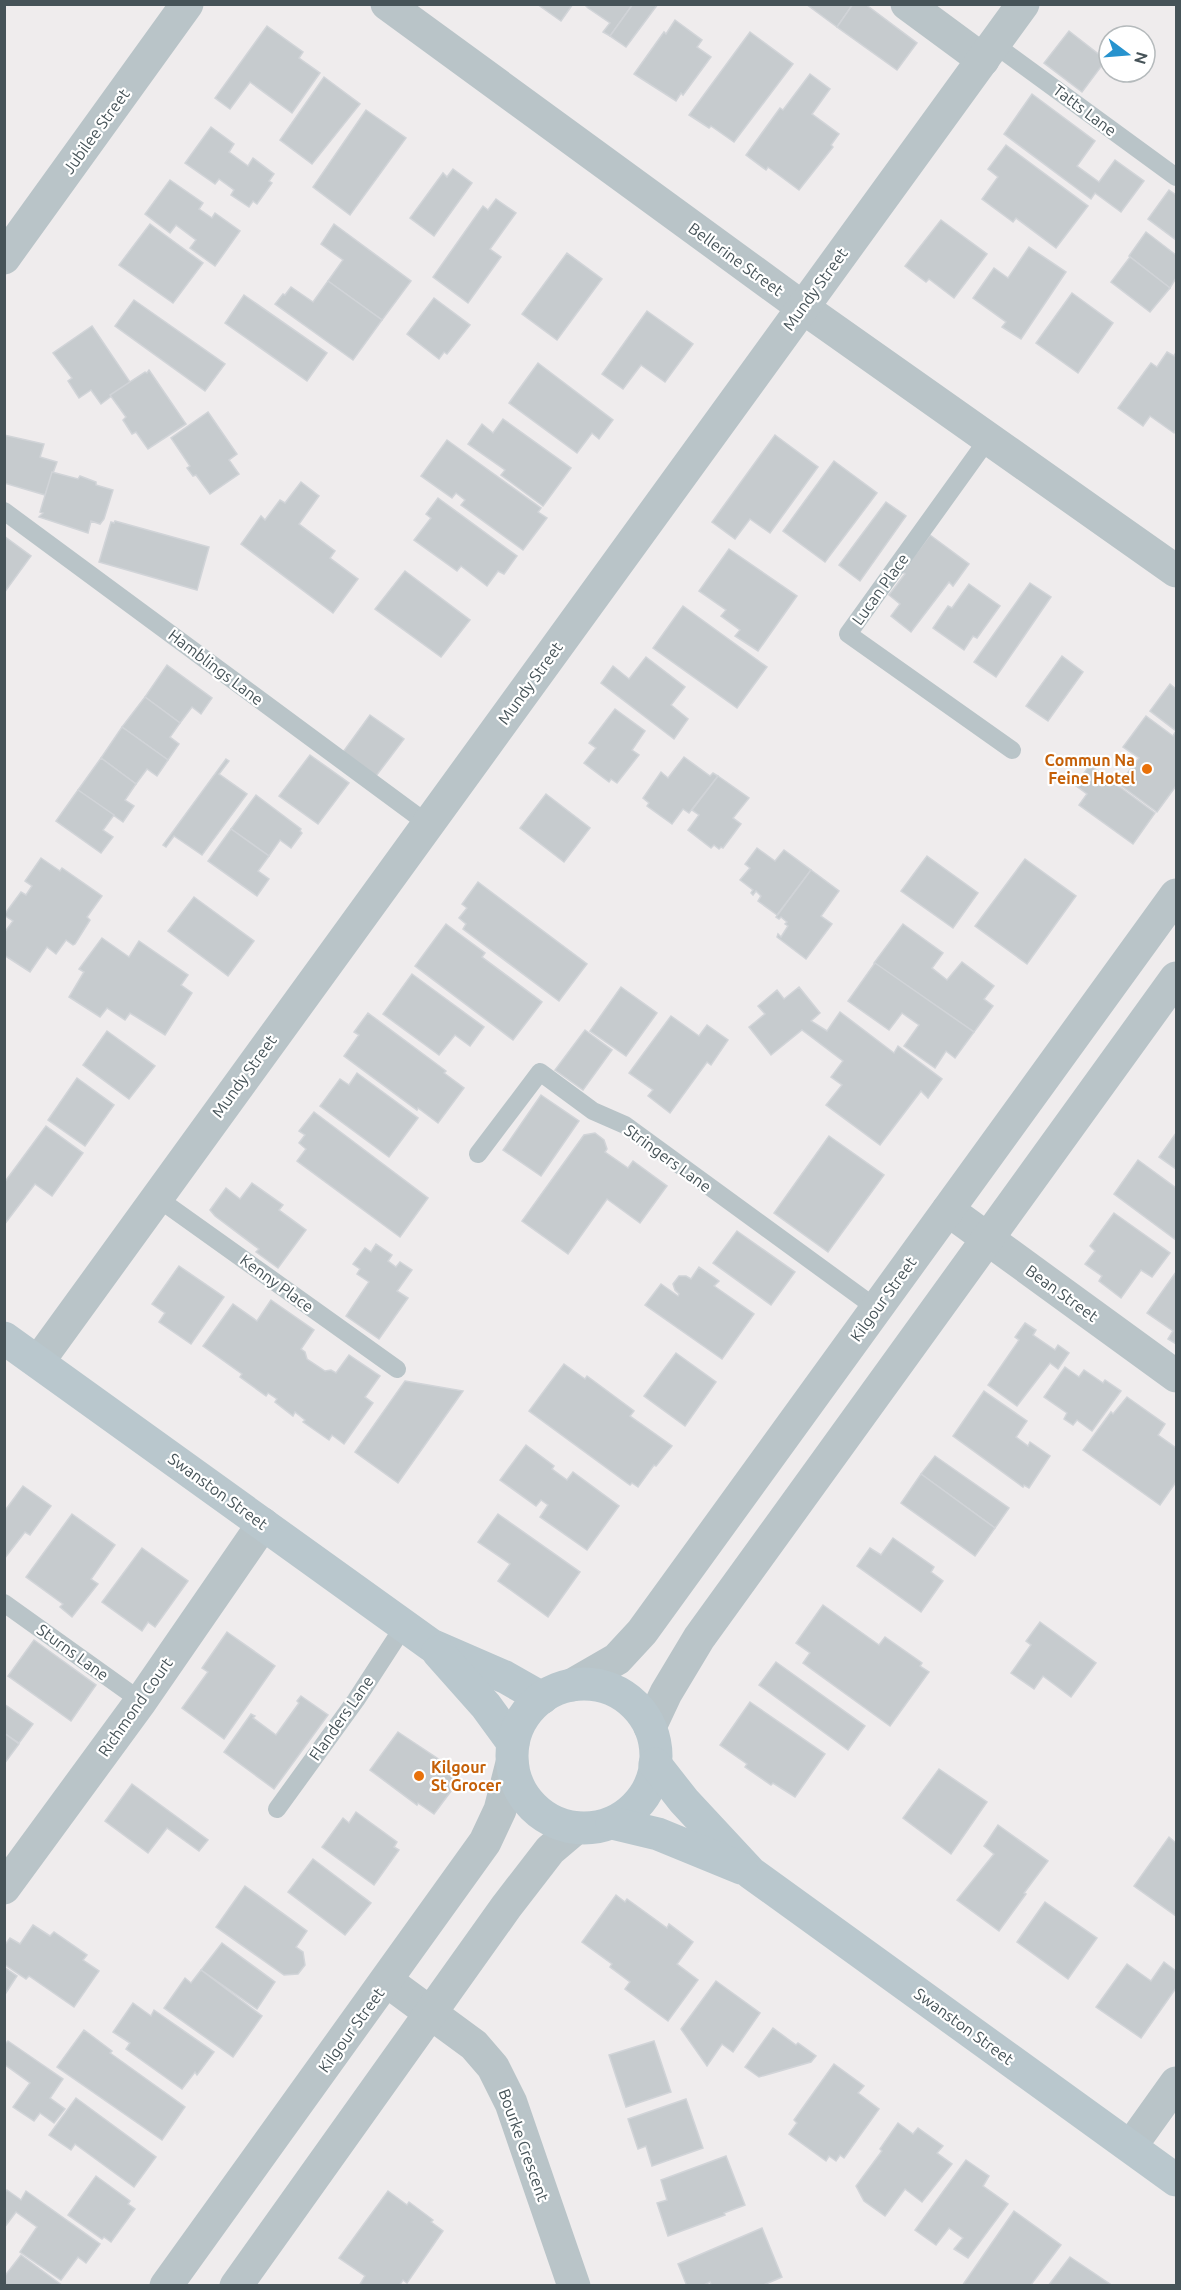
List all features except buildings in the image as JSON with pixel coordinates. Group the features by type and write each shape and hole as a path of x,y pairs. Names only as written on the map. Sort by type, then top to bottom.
{"street":[{"name":"Jubilee Street","path":"4,258 187,4"},
{"name":"Bellerine Street","path":"387,4 802,307 1176,571"},
{"path":"907,4 989,52"},
{"name":"Mundy Street","path":"38,1362 1023,4"},
{"name":"Kilgour Street","path":"572,1685 617,1659 642,1632 1176,894"},
{"path":"650,1727 666,1693 699,1638 1176,978"},
{"name":"Bean Street","path":"948,1210 1176,1376"},
{"name":"Swanston Street","path":"4,1338 404,1626 431,1644 505,1677 542,1698"},
{"name":"Richmond Court","path":"4,1888 141,1701 263,1524"},
{"name":"Swanston Street","path":"431,1644 486,1706 513,1753"},
{"path":"572,1685 596,1685 618,1693 637,1707 650,1727 655,1745 655,1764 651,1782 641,1799 628,1813 612,1823 594,1828 576,1828 553,1821 532,1807 518,1787 513,1753 518,1726 529,1710 542,1698 572,1685"},
{"name":"Kilgour Street","path":"166,2286 485,1842 500,1810 513,1753"},
{"name":"Swanston Street","path":"655,1764 684,1801 751,1873 1176,2180"},
{"name":"Swanston Street","path":"612,1823 658,1834 751,1873"},
{"path":"236,2286 430,2013 550,1850 576,1828"},
{"name":"Bourke Crescent","path":"387,1981 474,2045 493,2067 511,2103 574,2286"},
{"path":"1131,2146 1176,2083"}],"lane":[{"name":"Tatts Lane","path":"989,52 1176,177"},
{"name":"Lucan Place","path":"988,439 848,634 1012,750"},
{"name":"Hamblings Lane","path":"4,511 428,824"},
{"name":"Stringers Lane","path":"478,1154 540,1072 593,1111 625,1125 876,1308"},
{"name":"Kenny Place","path":"156,1197 397,1369"},
{"name":"Sturns Lane","path":"4,1604 141,1701"},
{"name":"Flanders Lane","path":"277,1809 356,1700 404,1626"}],"place":[{"name":"Commun Na Feine Hotel","path":"1147,769"},
{"name":"Kilgour St Grocer","path":"419,1776"}]}
